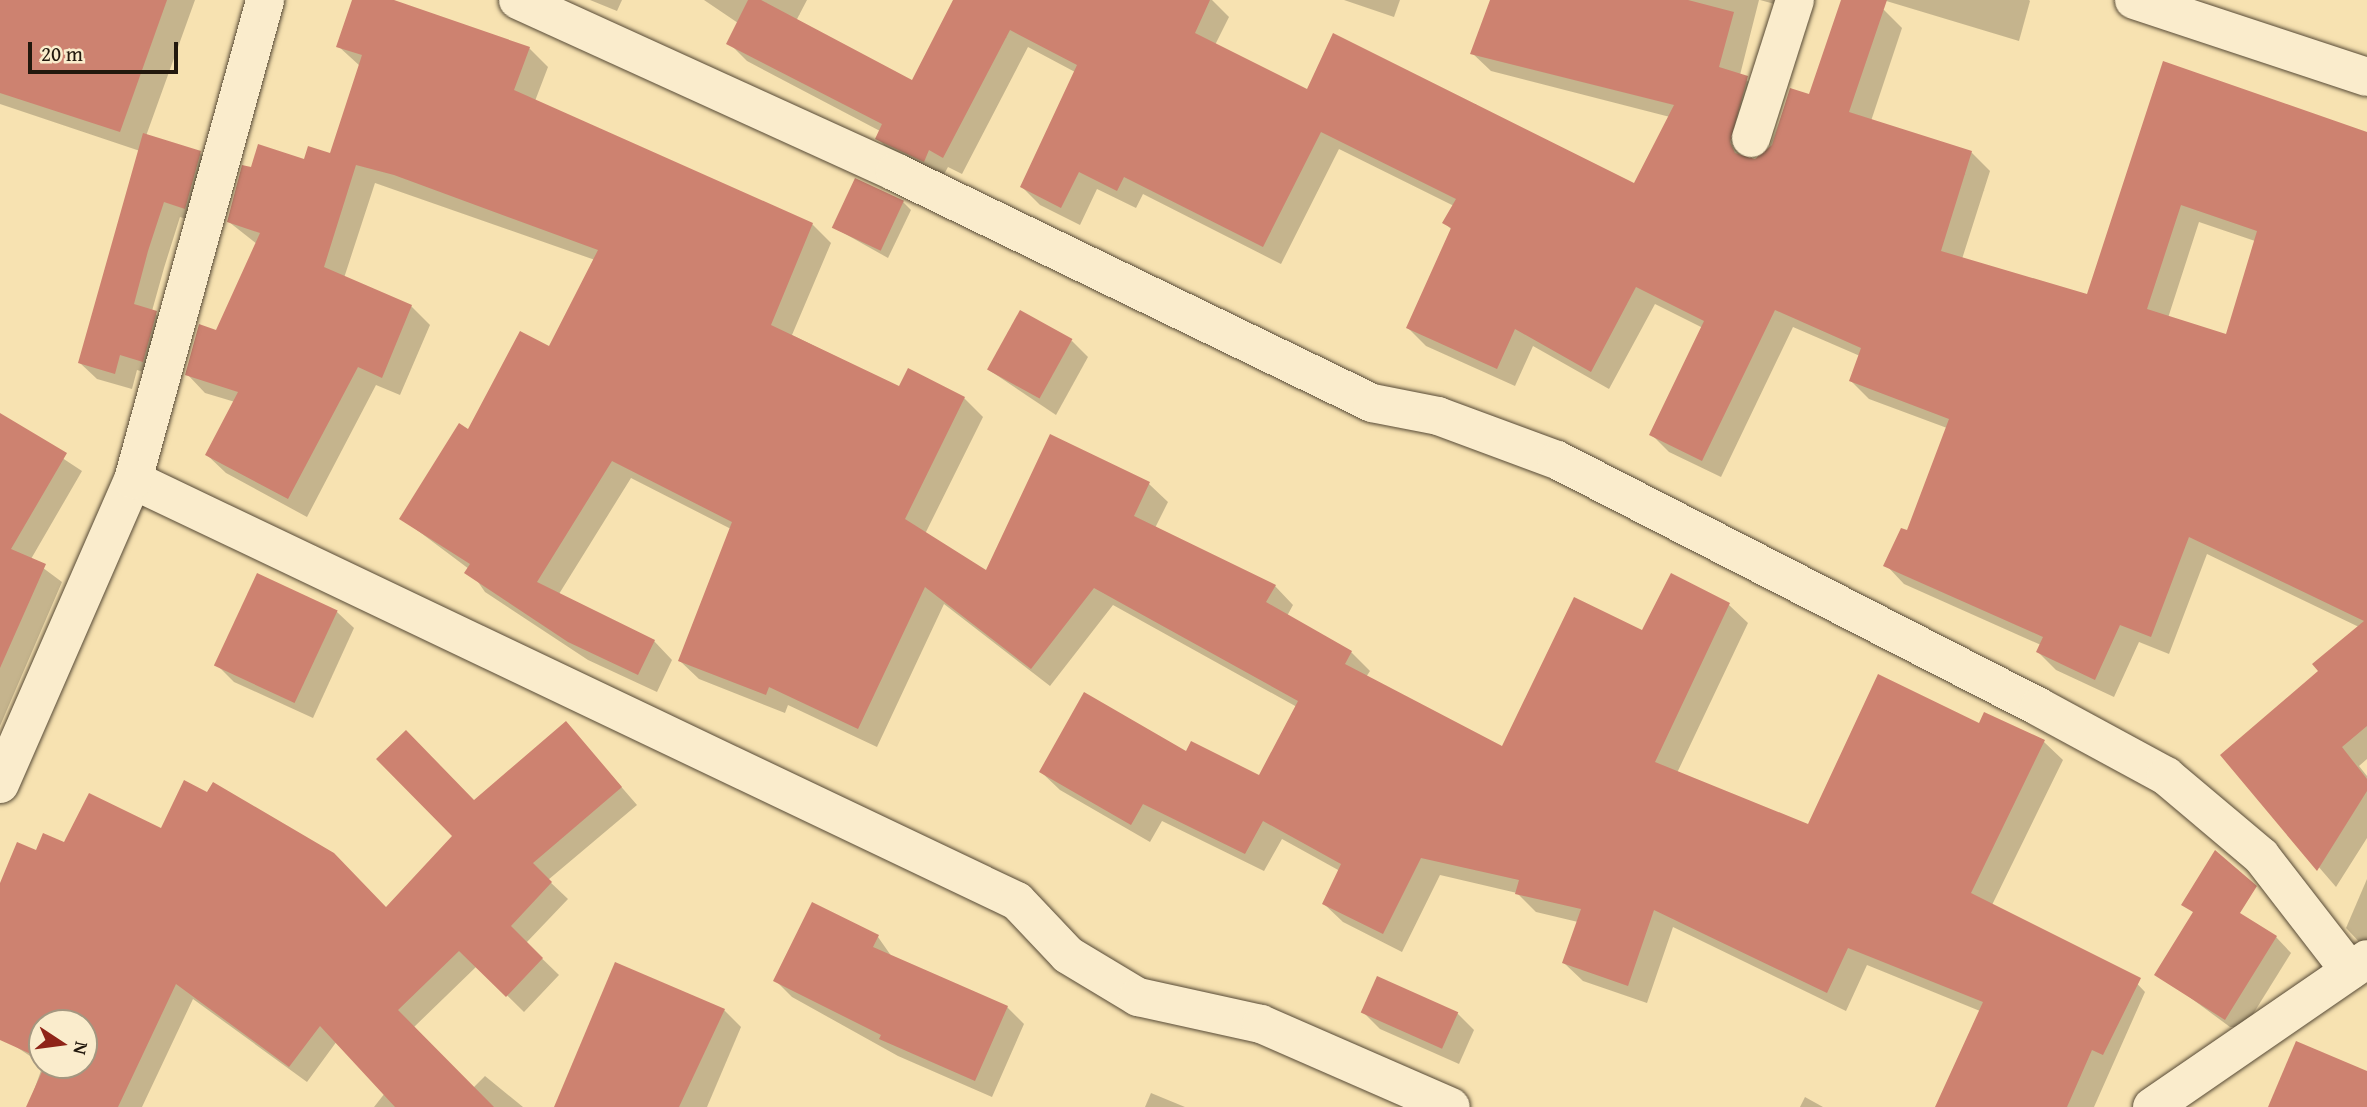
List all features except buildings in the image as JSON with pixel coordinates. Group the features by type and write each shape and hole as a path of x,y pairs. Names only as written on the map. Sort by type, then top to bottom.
{"street":[{"path":"0,784 133,480 265,0"},
{"path":"518,0 895,172 1373,403 1438,416 1557,460 2039,707 2166,776 2251,847 2358,965 2152,1107"},
{"path":"1751,138 1795,0"},
{"path":"2134,0 2367,77"},
{"path":"133,480 1017,901 1068,955 1138,997 1261,1024 1451,1107"}]}
